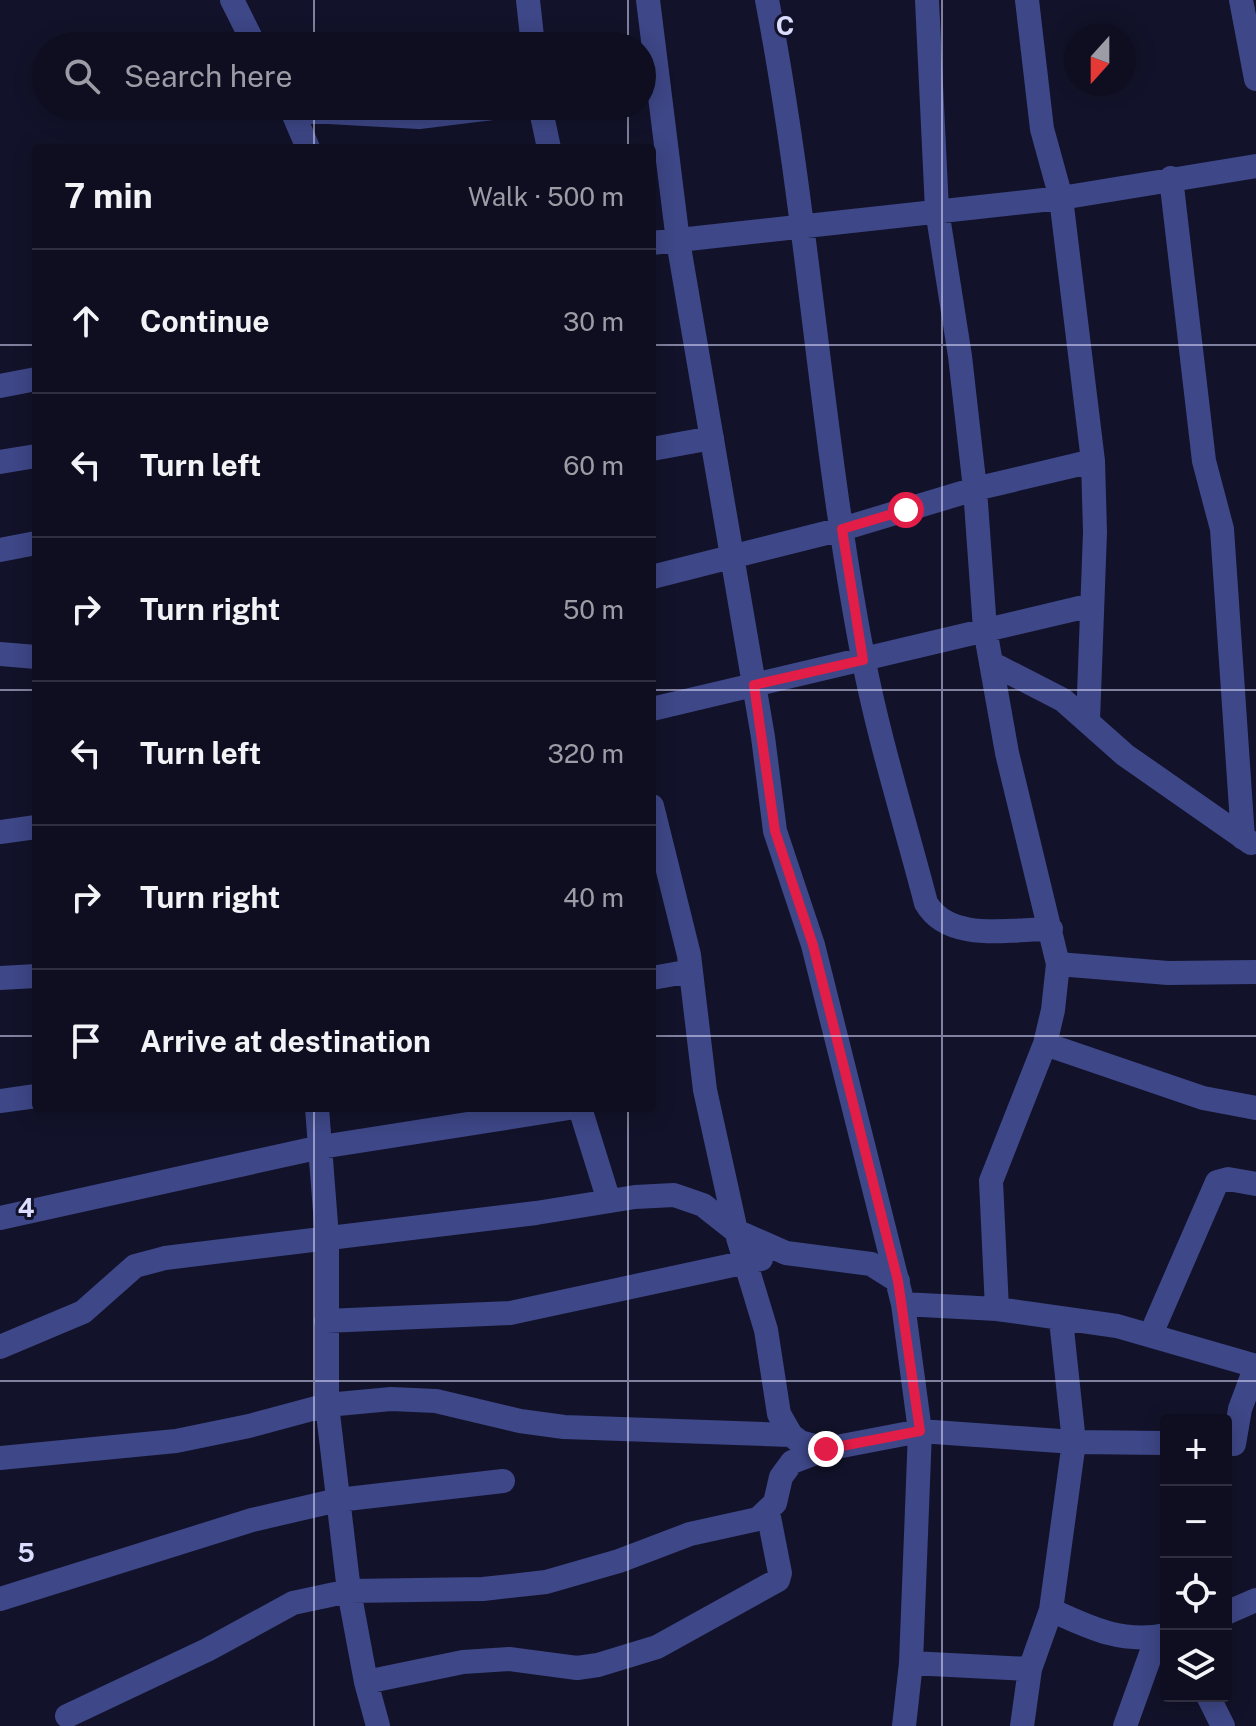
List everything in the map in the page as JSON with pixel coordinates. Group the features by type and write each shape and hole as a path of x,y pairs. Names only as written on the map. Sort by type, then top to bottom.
{"street":[{"path":"232,0 248,32"},
{"path":"528,0 531,32"},
{"path":"648,0 649,32"},
{"path":"767,0 790,118 801,227 863,660 926,903 933,915 943,923 961,928 1051,929"},
{"path":"927,0 937,210 960,356 975,489 985,629 1007,753 1058,964 1045,1044 991,1181 997,1309"},
{"path":"1027,0 1042,129 1061,198 1093,461 1088,721"},
{"path":"1241,0 1256,79"},
{"path":"656,114 754,685 775,831 813,945 901,1292 920,1431 911,1663 904,1726"},
{"path":"296,120 306,144"},
{"path":"543,120 548,144"},
{"path":"656,243 1061,198 1256,166"},
{"path":"1171,178 1204,461 1222,529 1249,842"},
{"path":"0,386 32,380"},
{"path":"656,448 712,438"},
{"path":"0,462 32,457"},
{"path":"656,576 842,529 975,489 1093,461"},
{"path":"0,550 32,544"},
{"path":"656,708 1092,605"},
{"path":"0,654 32,657"},
{"path":"991,663 1042,688 1088,721 1135,763 1249,842"},
{"path":"656,823 691,971 705,1090 736,1231 766,1330 779,1414 791,1435 800,1442 826,1449"},
{"path":"0,832 32,828"},
{"path":"1058,964 1168,973 1256,972"},
{"path":"656,977 691,971"},
{"path":"0,978 32,976"},
{"path":"1045,1044 1203,1098 1256,1108"},
{"path":"0,1101 32,1097"},
{"path":"317,1112 327,1237 327,1405 349,1591 366,1682 378,1726"},
{"path":"0,1218 321,1147 544,1112"},
{"path":"581,1112 609,1201"},
{"path":"1151,1334 1217,1182 1228,1179 1256,1184"},
{"path":"0,1347 83,1312 135,1266 165,1258 674,1195 703,1205 736,1231 786,1253 871,1264 901,1292 1151,1334 1256,1366 1240,1409 1239,1444"},
{"path":"326,1321 510,1313 786,1253"},
{"path":"1022,1726 1030,1669 1051,1610 1074,1442 1061,1320"},
{"path":"0,1458 176,1441 327,1405 391,1399 436,1401 564,1427 791,1435"},
{"path":"67,1716 207,1650 293,1603 349,1591 483,1589 546,1582 619,1561 690,1534 758,1519 775,1503 786,1468 792,1462 826,1449 920,1431 1074,1442 1160,1443"},
{"path":"0,1599 252,1520 338,1500 503,1481"},
{"path":"366,1682 463,1662 524,1660 587,1666 657,1647 778,1580 780,1573 768,1512"},
{"path":"1232,1610 1256,1600"},
{"path":"1051,1610 1100,1633 1132,1639 1160,1636"},
{"path":"1125,1726 1160,1641"},
{"path":"911,1663 1030,1669"},
{"path":"1211,1702 1223,1726"}],"route":[{"path":"826,1449 920,1431 898,1281 813,945 775,831 754,685 863,660 842,529 906,510"}]}
